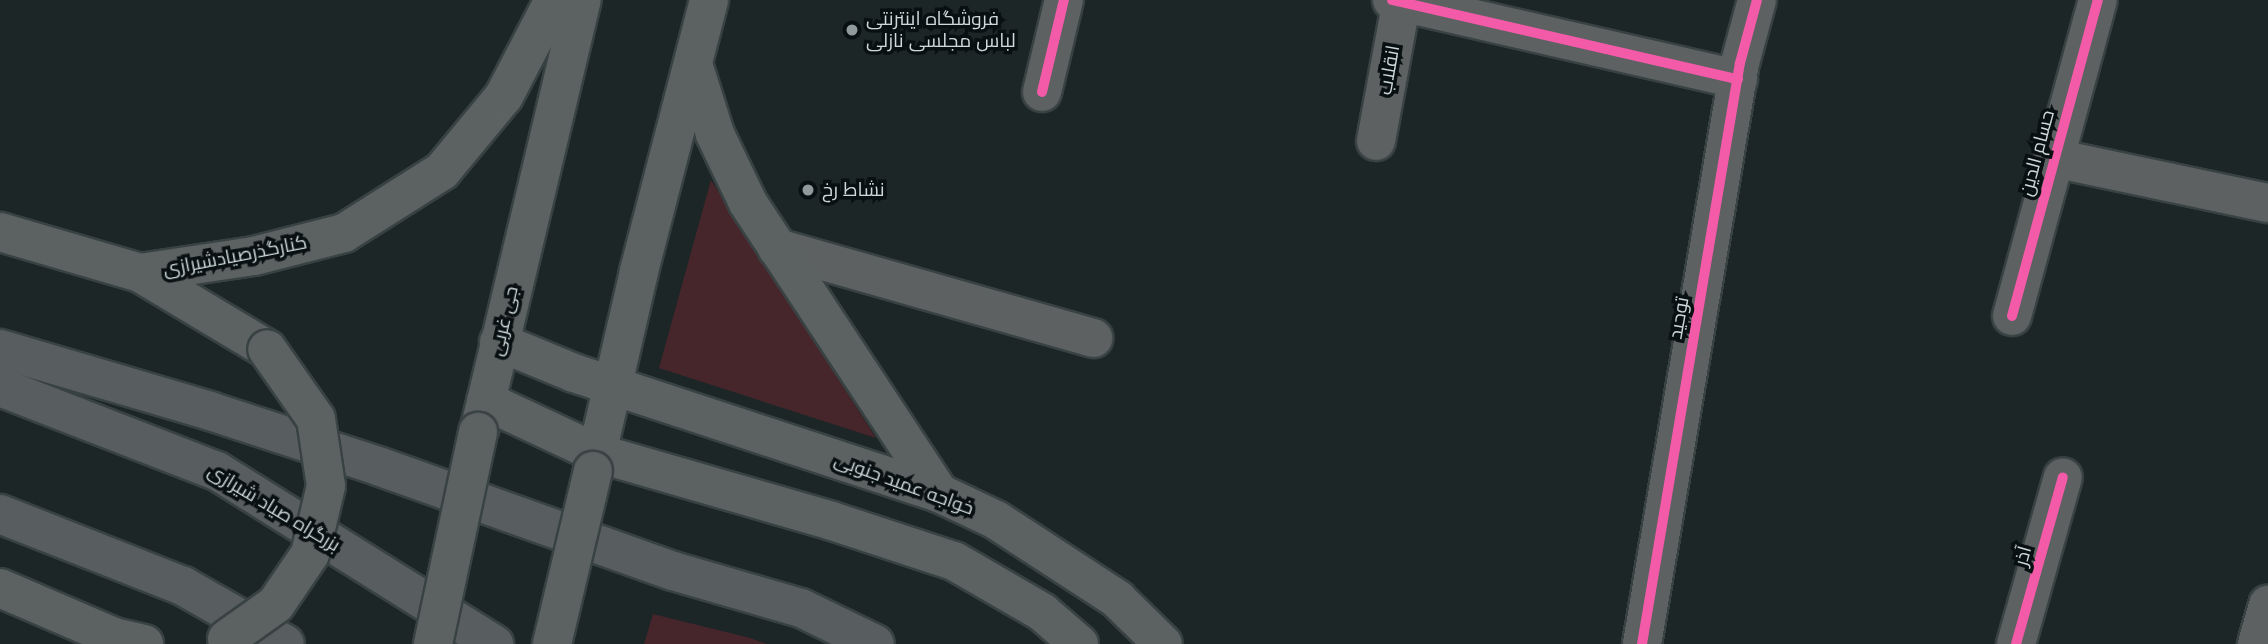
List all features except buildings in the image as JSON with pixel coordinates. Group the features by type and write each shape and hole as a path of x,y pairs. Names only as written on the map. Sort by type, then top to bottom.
{"highway":[{"path":"0,349 210,411 379,466 673,571 801,608 875,644"},
{"name":"بزرگراه صیاد شیرازی","path":"0,387 217,471 494,644"},
{"path":"0,514 183,586 285,644"}],"main road":[{"name":"کنارگذرصیادشیرازی","path":"140,273 254,256 344,233 442,171 504,96 554,0"},
{"name":"جی غربی","path":"433,644 499,342 582,0"},
{"path":"552,644 639,271 694,67 709,0"},
{"path":"694,67 715,134 748,202 939,493"},
{"path":"0,232 140,273 267,349 316,419 327,486 310,554 276,604 218,641"},
{"name":"خواجه عمید جنوبی","path":"499,342 574,373 939,493 996,520 1117,600 1163,644"},
{"path":"482,417 595,462 832,521 954,561 1042,612 1079,644"},
{"path":"0,588 127,642"}],"street":[{"path":"1042,92 1064,0"},
{"name":"توحید","path":"1642,644 1738,79 1757,0"},
{"name":"حسام الدین","path":"2012,316 2098,0"},
{"path":"1398,1 1738,79"},
{"name":"انقلاب","path":"1377,141 1398,1"},
{"path":"2054,158 2268,203"},
{"path":"777,248 1093,338"},
{"name":"آذر","path":"2016,644 2063,477"},
{"path":"2257,644 2268,605"}],"shaded area":[{"path":"711,180 876,438 659,368"},
{"path":"653,614 750,638 767,644 644,644"}],"cycle path":[{"path":"1042,92 1064,0"},
{"path":"1392,0 1738,79"},
{"path":"1642,644 1740,63 1757,0"},
{"path":"2012,316 2098,0"},
{"path":"2016,644 2063,477"}],"place":[{"name":"فروشگاه اینترنتی لباس مجلسی نازلی","path":"852,30"},
{"name":"نشاط رخ","path":"808,190"}]}
